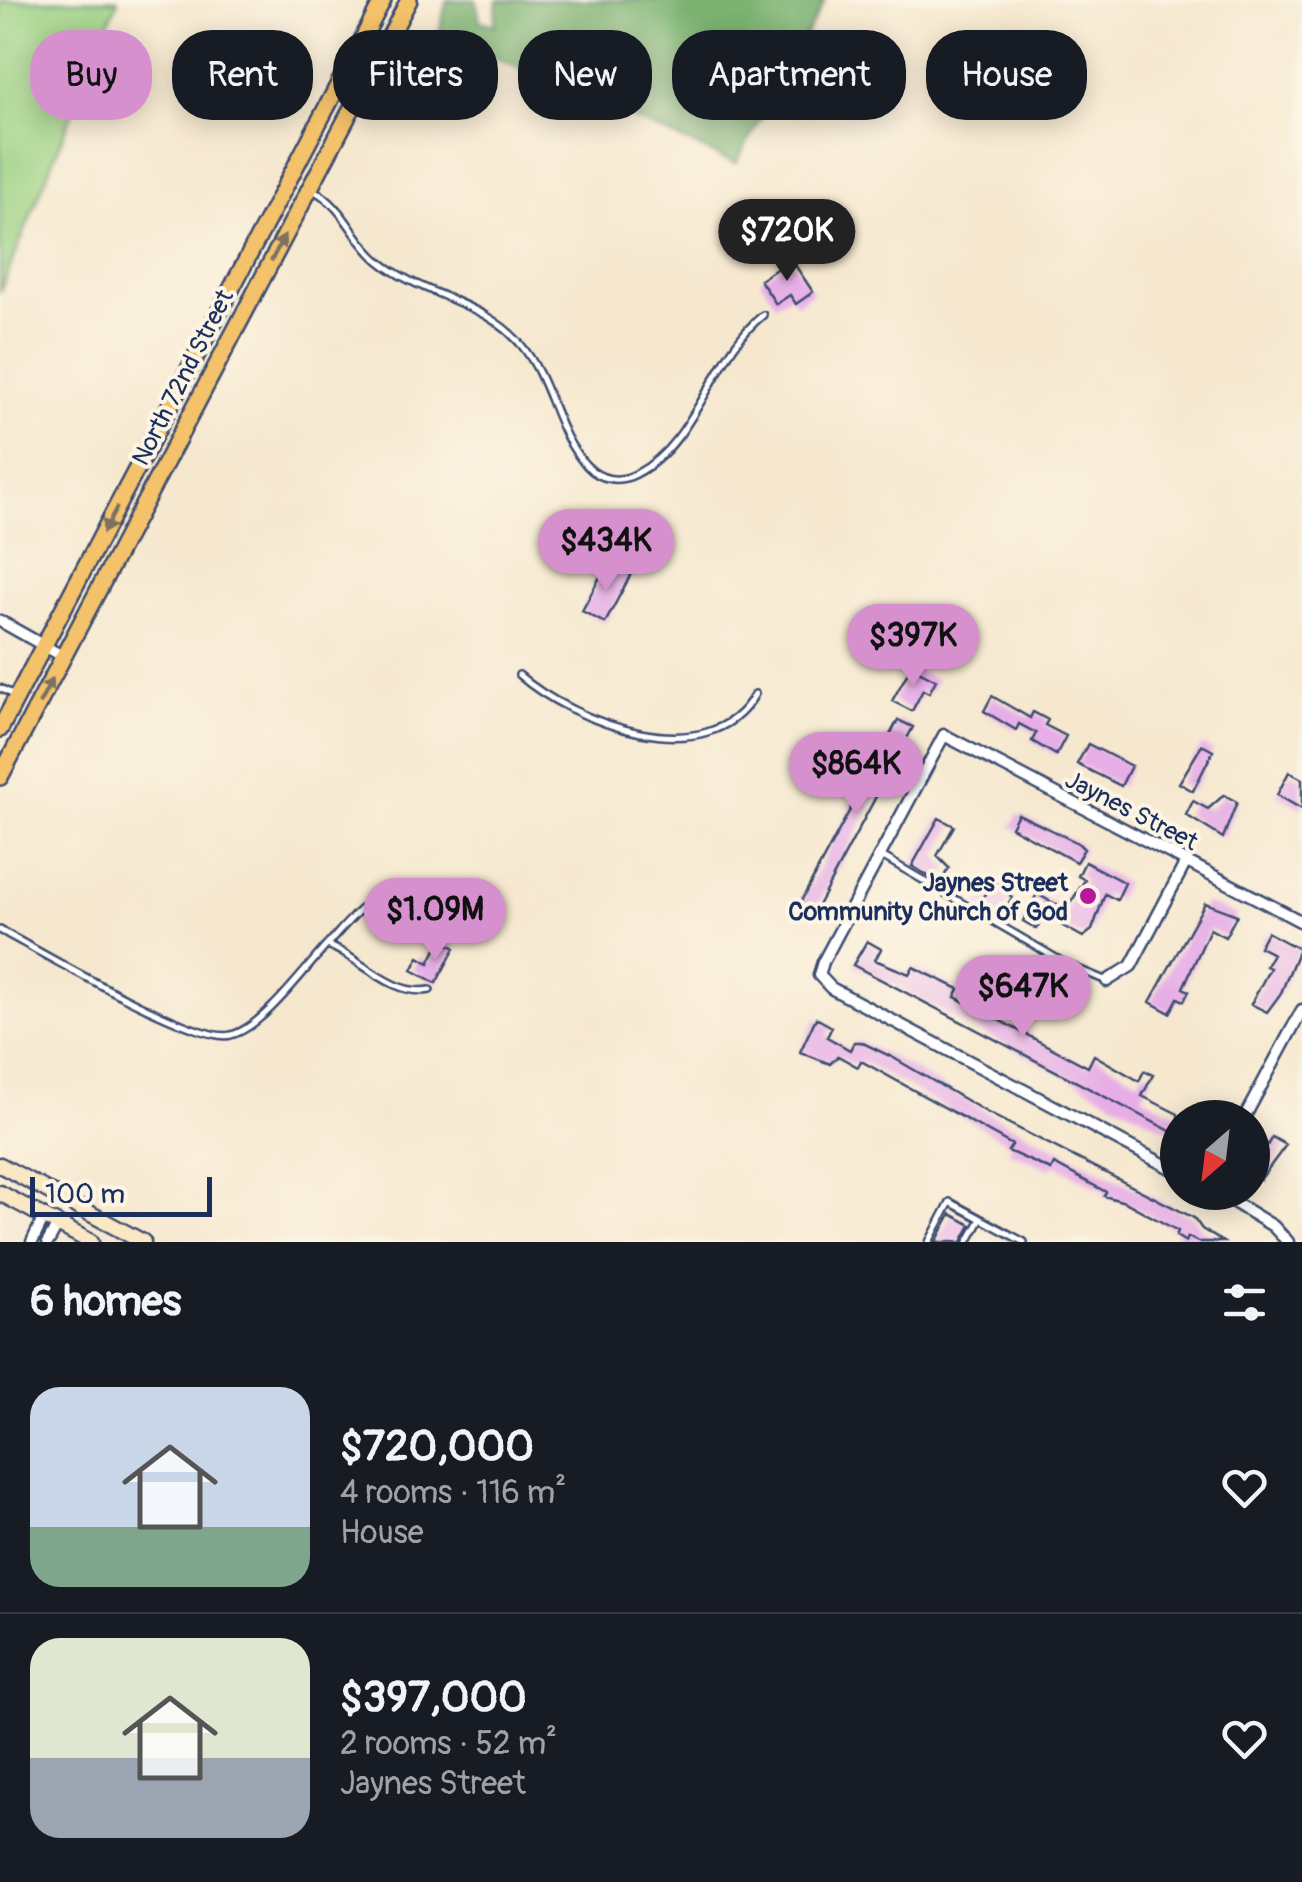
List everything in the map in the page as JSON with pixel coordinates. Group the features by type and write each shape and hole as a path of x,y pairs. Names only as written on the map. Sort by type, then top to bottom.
{"main road":[{"name":"North 72nd Street","path":"0,729 383,0"},
{"name":"North 72nd Street","path":"0,777 408,0"},
{"path":"0,1165 143,1242"},
{"path":"0,1193 91,1242"}],"street":[{"path":"0,622 64,657"},
{"name":"Jaynes Street","path":"880,855 944,735 1302,922"},
{"path":"880,855 819,976 831,988 1160,1162"},
{"path":"1107,980 1132,966 1187,860"},
{"path":"1254,1100 1302,1010"},
{"path":"1248,1210 1288,1242"},
{"path":"32,1242 51,1221"},
{"path":"48,1242 51,1221"}],"lane":[{"path":"310,188 338,207 380,262 491,318 515,338 537,367 580,457 605,478 636,474 657,457 697,410 748,329 763,316"},
{"path":"519,674 550,700 580,716 674,735 725,726 755,694"},
{"path":"0,688 17,697"},
{"path":"880,855 1068,965 1107,980"},
{"path":"0,930 183,1026 219,1037 253,1024 360,910 385,896 401,897 438,916"},
{"path":"326,945 379,976 410,988 430,990"},
{"path":"928,1242 950,1202 1010,1239 1024,1242"},
{"path":"968,1242 981,1219"}],"green space":[{"path":"0,0 118,0 106,30 30,30 30,120 70,120 0,292"},
{"path":"447,0 476,0 480,21 495,25 497,0 825,0 809,30 672,30 672,120 760,120 736,164 636,120 652,120 652,30 518,30 518,68 498,59 498,30 440,30"}],"building":[{"path":"791,259 813,292 796,304 790,295 776,304 760,280"},
{"path":"613,565 631,574 605,623 582,611 602,573 607,576"},
{"path":"911,667 936,680 929,693 923,690 912,711 892,701"},
{"path":"992,696 1030,718 1033,712 1048,720 1045,725 1066,736 1056,755 1032,741 1036,733 1019,724 1016,730 984,711"},
{"path":"898,720 913,727 814,913 799,905"},
{"path":"1088,744 1131,766 1121,786 1077,764"},
{"path":"1202,745 1213,751 1193,791 1179,783"},
{"path":"1289,772 1302,779 1302,809 1277,795"},
{"path":"1224,795 1237,802 1223,838 1186,815 1193,801 1208,809"},
{"path":"1018,814 1078,843 1084,849 1076,862 1011,827"},
{"path":"939,818 954,826 937,856 949,868 940,883 912,866"},
{"path":"1085,862 1125,883 1117,900 1105,894 1092,930 1083,937 1061,925 1065,917 1047,910 1037,929 1023,921 1037,894 1066,910 1085,880 1078,876"},
{"path":"993,881 1012,897 1001,918 978,905"},
{"path":"1205,903 1237,915 1225,937 1210,929 1183,988 1189,991 1184,1001 1178,998 1170,1013 1150,1002"},
{"path":"1267,932 1299,949 1281,993 1267,1012 1251,1004 1270,968 1266,966 1273,954 1259,947"},
{"path":"441,940 455,948 436,983 412,970 419,957 429,963"},
{"path":"867,941 881,949 875,960 909,974 913,967 959,989 955,997 1088,1067 1094,1055 1139,1081 1144,1071 1153,1075 1142,1096 1160,1105 1160,1126 853,965"},
{"path":"816,1018 832,1027 827,1037 850,1050 854,1042 861,1042 892,1057 988,1113 1160,1201 1160,1210 1178,1210 1194,1218 1202,1229 1223,1242 1198,1242 1188,1237 1186,1242 1176,1236 1178,1231 1125,1202 1104,1196 1106,1192 1054,1164 1051,1170 1008,1151 1012,1145 861,1061 858,1067 838,1056 830,1064 800,1052"},
{"path":"1272,1137 1286,1145 1270,1167"},
{"path":"951,1214 971,1225 962,1242 936,1242"}],"place":[{"name":"Jaynes Street Community Church of God","path":"1088,896"}]}
